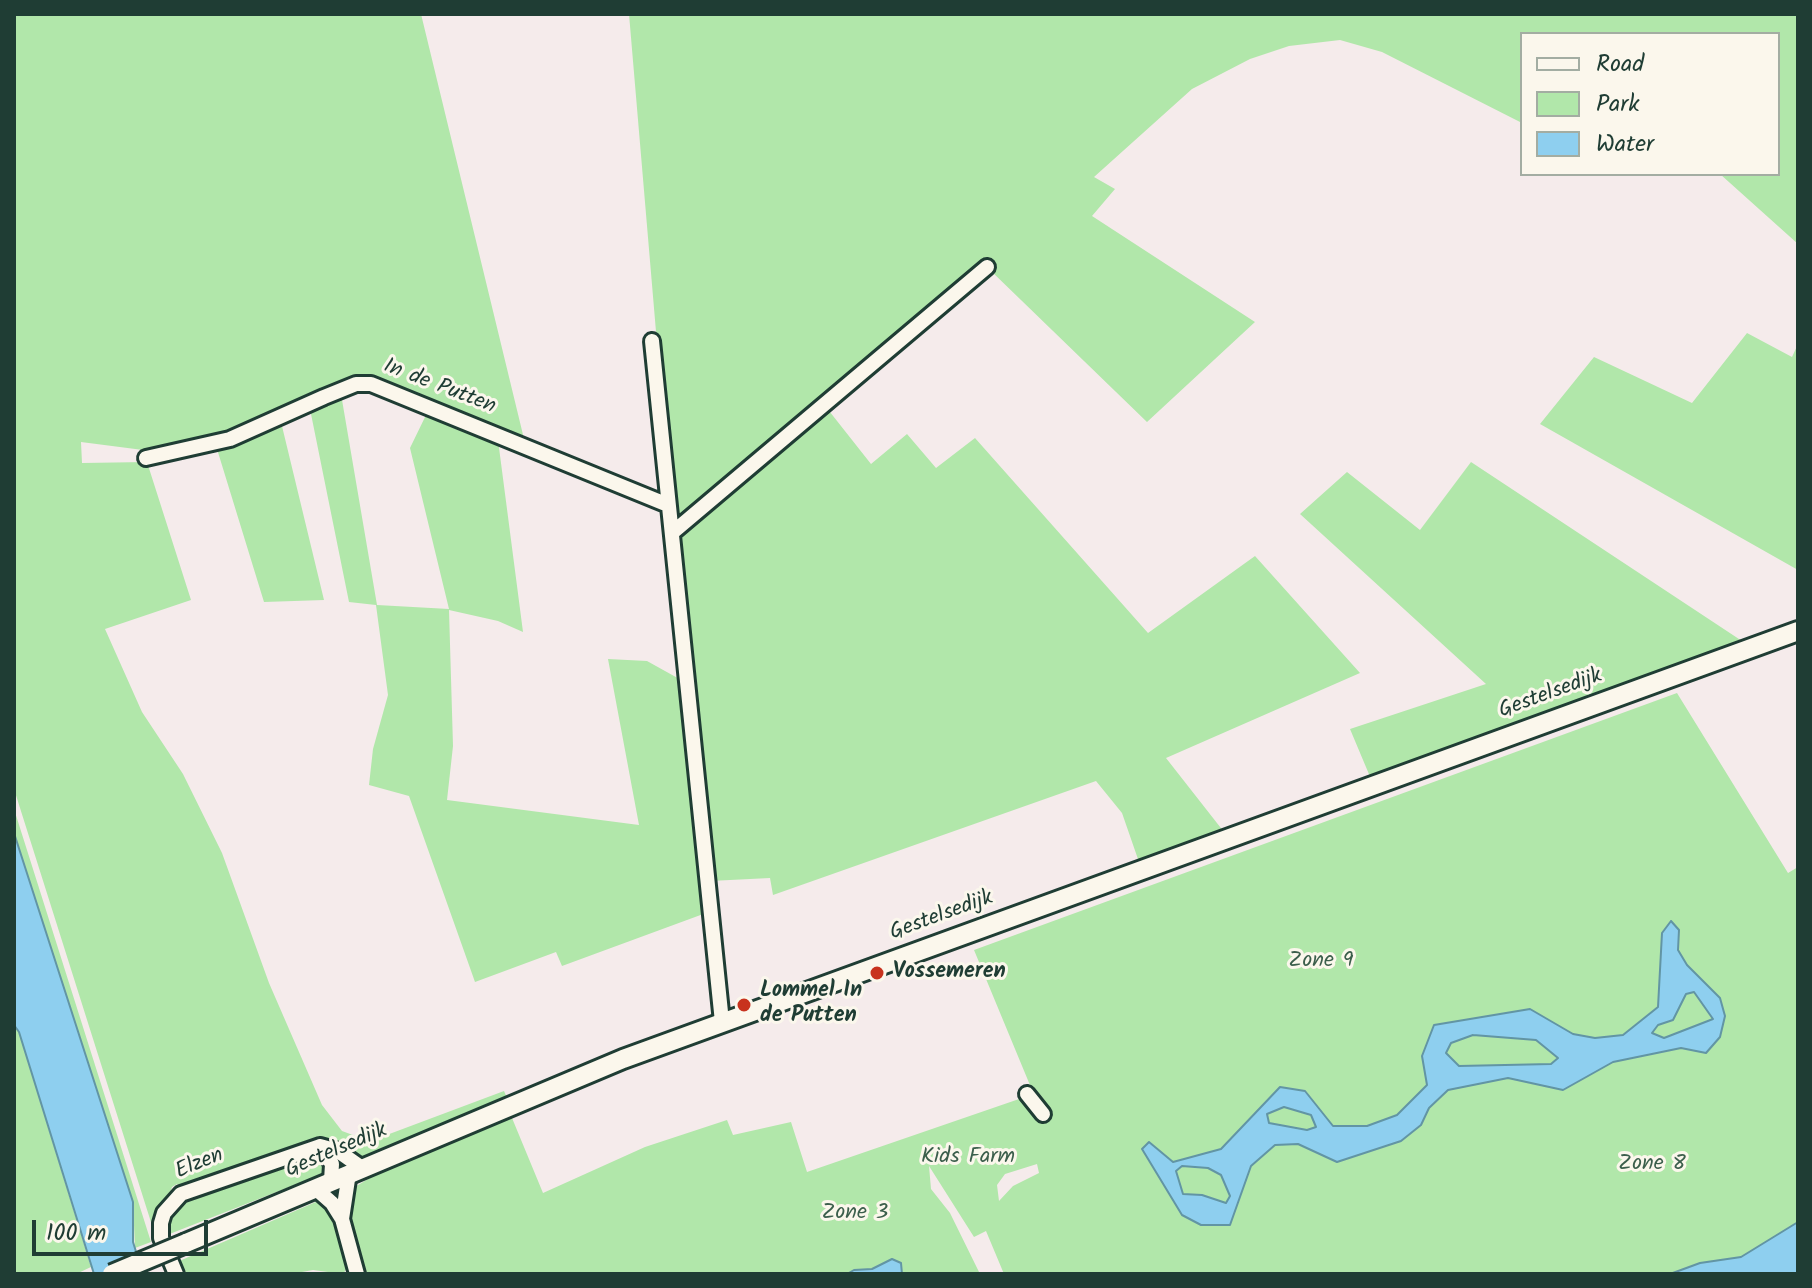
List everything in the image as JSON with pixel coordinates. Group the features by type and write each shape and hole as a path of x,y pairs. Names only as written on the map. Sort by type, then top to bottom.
{"main road":[{"name":"Gestelsedijk","path":"112,1274 532,1096 722,1022 1798,631"}],"street":[{"path":"672,533 987,267"},
{"path":"652,341 722,1022"},
{"name":"In de Putten","path":"146,458 230,439 356,384 371,384 668,505"},
{"path":"1027,1094 1043,1114"},
{"path":"320,1146 338,1151 356,1171 342,1219"},
{"path":"320,1146 332,1164 323,1184 342,1219 357,1274"},
{"name":"Elzen","path":"176,1274 161,1238 164,1213 181,1194 320,1146"}],"green space":[{"path":"14,14 421,14 525,443 389,381 372,377 355,378 224,435 172,448 143,450 81,442 82,463 147,462 191,600 105,629 142,712 183,774 222,853 269,983 322,1105 342,1131 361,1138 384,1136 504,1091 507,1098 366,1158 353,1156 326,1140 317,1140 184,1190 177,1184 172,1187 156,1238 14,789"},
{"path":"629,14 1798,14 1798,244 1722,176 1780,176 1780,32 1520,32 1520,122 1382,52 1340,40 1289,46 1250,59 1192,89 1094,177 1115,189 1092,216 1255,322 1147,422 990,270 676,525 663,414"},
{"path":"1747,333 1792,357 1798,344 1798,570 1540,424 1594,357 1692,403"},
{"path":"341,394 377,605 449,609 410,448 427,413 498,440 523,632 498,621 449,610 453,746 447,800 639,825 608,659 647,661 683,681 706,913 562,966 556,952 475,982 409,796 369,785 373,749 388,695 376,605 349,602 310,409"},
{"path":"826,407 871,464 907,434 936,468 975,438 1148,633 1255,556 1360,673 1166,758 1224,832 1139,862 1122,813 1096,781 773,895 770,878 710,881 675,539"},
{"path":"281,422 324,600 264,602 217,449"},
{"path":"1471,462 1745,643 1371,779 1350,729 1486,684 1300,514 1347,472 1420,530"},
{"path":"1677,693 1788,873 1798,867 1798,1222 1741,1257 1700,1263 1670,1274 1004,1274 986,1231 974,1237 929,1166 931,1189 950,1213 980,1274 902,1274 902,1266 847,1274 364,1274 348,1219 350,1190 381,1171 512,1118 543,1193 645,1147 727,1120 733,1135 791,1122 807,1172 1022,1098 1032,1090 974,950","holes":["1679,930 1678,950 1687,965 1720,998 1725,1016 1720,1037 1706,1053 1681,1048 1613,1062 1563,1090 1508,1078 1448,1090 1429,1108 1420,1125 1338,1162 1298,1144 1275,1145 1251,1166 1230,1225 1182,1215 1149,1143 1173,1162 1221,1149 1280,1087 1305,1091 1333,1126 1367,1126 1398,1115 1427,1085 1422,1056 1530,1009 1573,1034 1595,1038 1623,1035 1658,1007 1662,933","1037,1164 1039,1173 1013,1186 999,1201 997,1185 1005,1174"]},
{"path":"14,809 151,1242 135,1248 133,1202 14,833"},
{"path":"1695,992 1713,1019 1664,1038 1651,1032 1658,1025 1673,1020 1686,994"},
{"path":"14,1025 19,1032 91,1267 76,1274 14,1274"},
{"path":"1473,1035 1536,1040 1559,1058 1551,1064 1459,1067 1446,1054 1451,1043"},
{"path":"1284,1107 1311,1115 1316,1127 1307,1130 1269,1123 1267,1114"},
{"path":"311,1153 320,1154 328,1165 325,1173 167,1235 171,1211 180,1203"},
{"path":"1182,1166 1208,1168 1221,1175 1230,1196 1226,1203 1202,1195 1183,1194 1176,1171"},
{"path":"318,1201 333,1214 350,1264 343,1274 313,1270 291,1274 182,1274 177,1262"}],"water":[{"path":"14,833 133,1202 133,1242 143,1274 94,1274 19,1032 14,1025"},
{"path":"1671,921 1679,930 1678,950 1687,965 1720,998 1725,1016 1720,1037 1706,1053 1681,1048 1613,1062 1563,1090 1508,1078 1448,1090 1429,1108 1421,1125 1401,1141 1337,1162 1298,1144 1275,1145 1251,1166 1230,1225 1201,1225 1182,1215 1142,1149 1149,1142 1173,1162 1221,1149 1280,1087 1305,1091 1333,1126 1367,1126 1397,1115 1427,1085 1422,1056 1434,1025 1530,1009 1573,1034 1595,1038 1623,1035 1658,1007 1662,933","holes":["1694,992 1713,1019 1664,1038 1652,1033 1658,1025 1673,1020 1686,994","1473,1035 1536,1040 1558,1058 1551,1064 1459,1066 1446,1053 1451,1043","1284,1107 1311,1115 1316,1127 1307,1130 1269,1123 1267,1114","1182,1166 1208,1168 1221,1175 1230,1196 1226,1203 1202,1195 1183,1194 1176,1171"]},
{"path":"1798,1222 1798,1274 1670,1274 1700,1263 1741,1257"},
{"path":"892,1259 901,1263 902,1274 847,1274 854,1270 872,1269"}],"place":[{"name":"Vossemeren","path":"877,973"},
{"name":"Lommel In de Putten","path":"744,1005"}],"park label":[{"name":"Zone 9","path":"1321,962"},
{"name":"Kids Farm","path":"968,1158"},
{"name":"Zone 8","path":"1652,1165"},
{"name":"Zone 3","path":"855,1214"}]}
